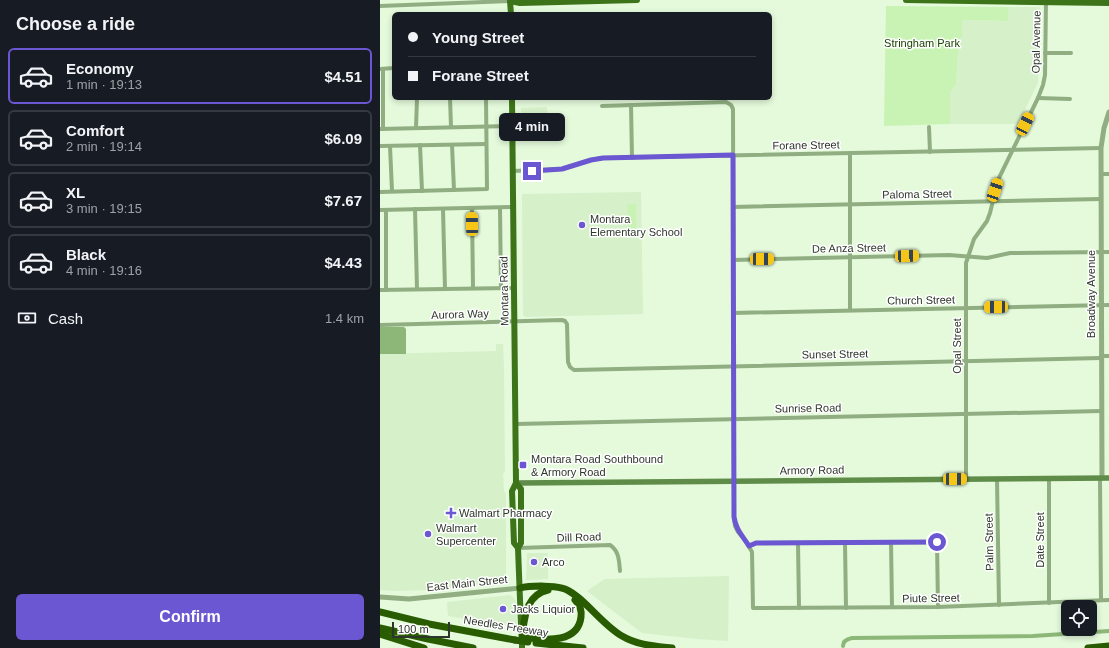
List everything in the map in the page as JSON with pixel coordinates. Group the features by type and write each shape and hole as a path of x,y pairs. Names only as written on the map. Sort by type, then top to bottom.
{"highway":[{"path":"520,588 525,586 551,586 566,590 573,594 604,622 631,641 646,645 672,648"},
{"path":"520,588 526,589 548,590 561,591 574,598 581,608 580,621 574,632 565,637 551,639 522,638 526,613 530,601 538,593 548,590"},
{"name":"Needles Freeway","path":"380,612 471,632 522,638 583,648"},
{"path":"380,628 473,648"},
{"path":"380,634 424,648"},
{"path":"1088,648 1109,646"}],"main road":[{"path":"511,12 512,1 520,3 637,0"},
{"path":"906,0 1109,2"},
{"name":"Montara Road","path":"512,100 516,424 516,484 512,491 514,543 518,548 520,588"},
{"name":"Armory Road","path":"516,484 1109,478"},
{"name":"East Main Street","path":"520,588 522,648"}],"street":[{"path":"380,6 512,1"},
{"name":"Opal Avenue","path":"1012,150 1043,85 1046,1"},
{"path":"1045,53 1071,53"},
{"path":"392,68 382,69 382,129 512,126"},
{"path":"1038,98 1070,99"},
{"path":"416,128 417,100"},
{"path":"450,100 451,127"},
{"path":"380,192 487,189 486,100"},
{"path":"602,106 726,102 731,105 733,109 735,526 749,546 756,543 937,542 938,607"},
{"path":"631,105 632,158"},
{"name":"Broadway Avenue","path":"1101,600 1100,148 1108,115"},
{"path":"929,127 930,152"},
{"path":"452,144 454,190"},
{"path":"380,146 486,144"},
{"path":"420,145 422,191"},
{"path":"390,146 392,192"},
{"name":"Forane Street","path":"513,171 562,169 597,160 632,158 1100,148"},
{"name":"Opal Street","path":"966,479 966,272 968,256 974,239 987,221 998,180 1012,150"},
{"path":"850,153 850,310"},
{"path":"1101,174 1109,174"},
{"name":"Paloma Street","path":"733,207 1101,200"},
{"path":"380,210 513,207"},
{"path":"472,208 473,288"},
{"path":"500,208 501,288"},
{"path":"415,209 416,289"},
{"path":"443,209 445,289"},
{"path":"386,210 386,290"},
{"name":"De Anza Street","path":"733,260 949,255 987,258 1010,253 1109,252"},
{"path":"380,290 514,288"},
{"name":"Church Street","path":"733,313 1109,305"},
{"name":"Aurora Way","path":"380,325 562,320 567,324 568,362 570,367"},
{"name":"Sunset Street","path":"570,367 574,370 1109,356"},
{"name":"Sunrise Road","path":"516,424 1101,411"},
{"name":"Date Street","path":"1049,478 1049,602"},
{"name":"Palm Street","path":"997,479 999,605"},
{"path":"891,542 892,607"},
{"path":"798,543 799,608"},
{"path":"845,543 846,608"},
{"name":"Dill Road","path":"518,548 610,545 615,548 619,558 620,571"},
{"name":"Piute Street","path":"749,546 752,557 753,608 938,607 1109,600"},
{"name":"East Main Street","path":"380,596 409,599 520,588"}],"shaded area":[{"path":"1009,7 1039,7 1041,10 1038,83 1018,124 950,124 950,92 956,85 959,38 962,36 962,20 1008,21"},
{"path":"547,107 548,135 522,135 521,108"},
{"name":"Montara Elementary School","path":"641,192 643,314 525,317 523,315 522,194"},
{"path":"380,327 404,327 406,329 406,354 380,354"},
{"path":"496,344 503,344 505,472 503,474 504,491 506,494 506,579 504,581 487,584 427,590 380,590 380,354 496,351"},
{"path":"527,553 548,553 548,579 526,580"},
{"path":"729,576 728,641 642,633 587,591 605,579"},
{"path":"510,595 516,601 517,627 448,616 447,602"}],"green space":[{"name":"Stringham Park","path":"886,6 1009,7 1008,21 962,20 962,37 959,39 956,85 950,92 950,124 884,126"},
{"path":"627,204 636,204 636,233 628,233"}],"waterway":[{"path":"843,646 846,640 852,638 1033,636 1109,631"}],"place":[{"name":"Montara Elementary School","path":"582,225"},
{"name":"Montara Road Southbound & Armory Road","path":"523,465"},
{"name":"Walmart Pharmacy","path":"451,513"},
{"name":"Walmart Supercenter","path":"428,534"},
{"name":"Arco","path":"534,562"},
{"name":"Jacks Liquior","path":"503,609"}],"route":[{"path":"532,171 569,168 591,160 603,158 733,155 733,445 734,517 735,526 738,532 749,546 756,543 937,542"}]}
